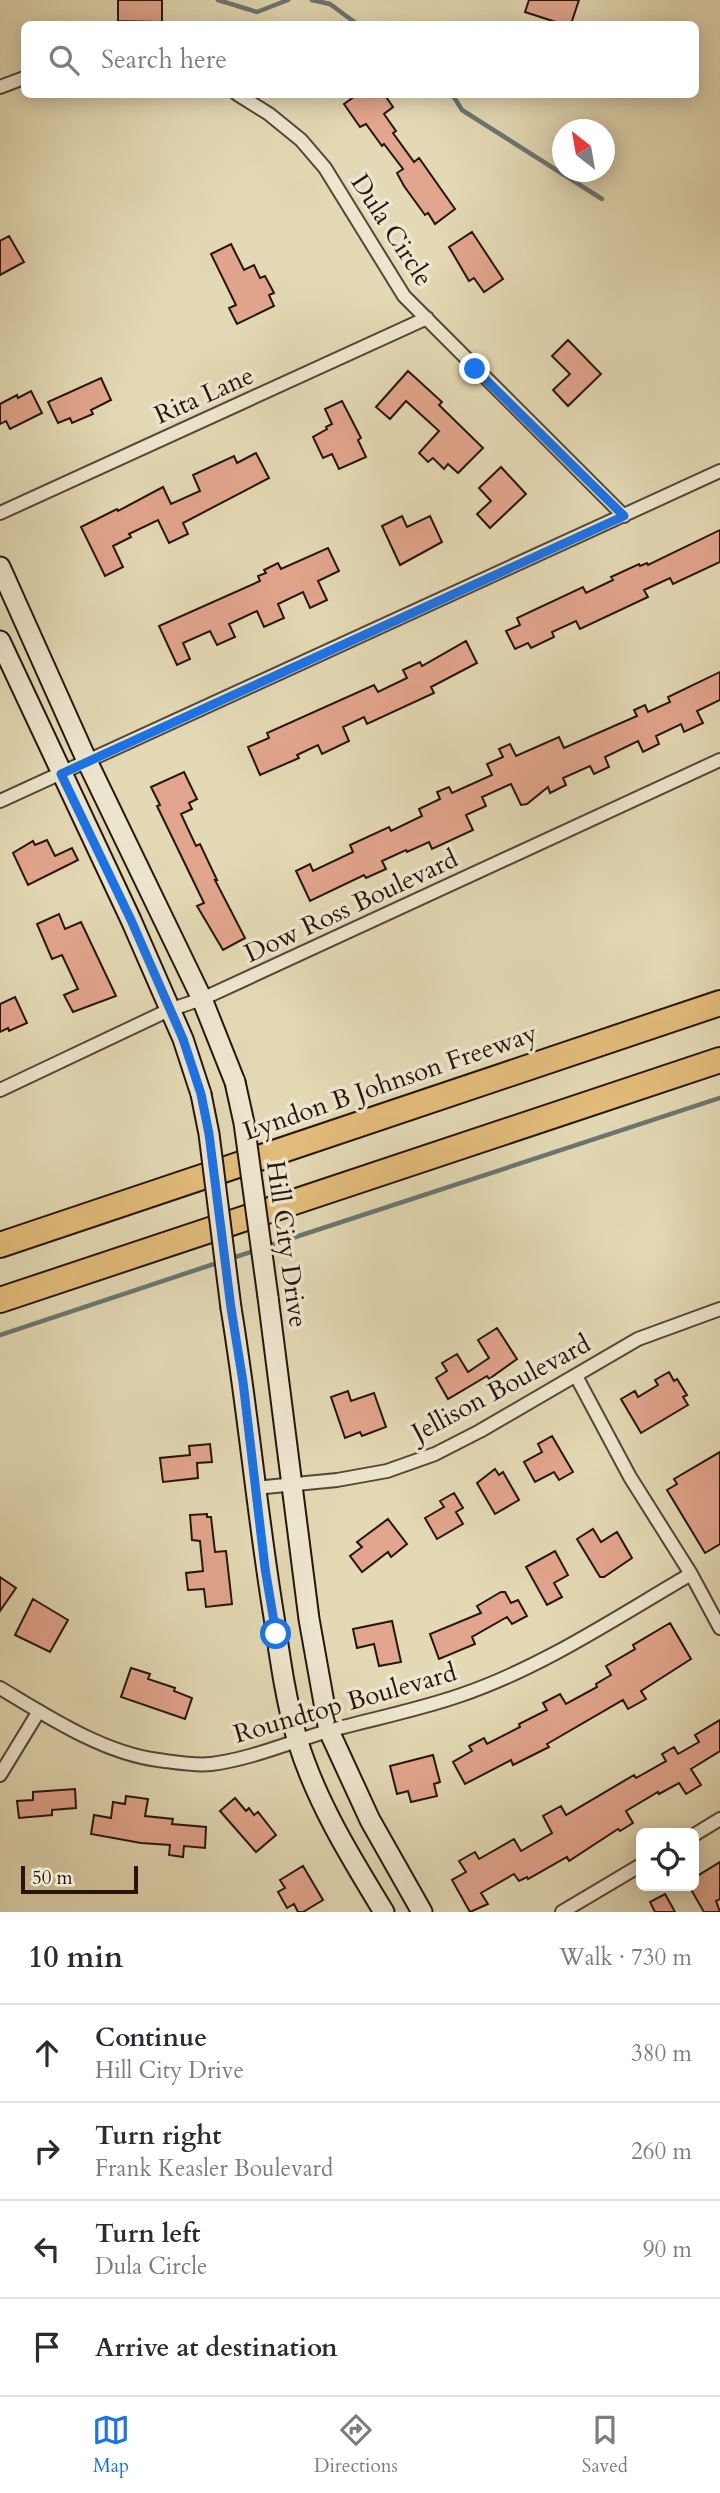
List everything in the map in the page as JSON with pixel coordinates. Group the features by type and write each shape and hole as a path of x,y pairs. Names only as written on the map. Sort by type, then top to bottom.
{"highway":[{"path":"554,1057 720,988"},
{"name":"Lyndon B Johnson Freeway","path":"0,1245 720,1003"},
{"path":"0,1300 720,1059"},
{"path":"611,1096 720,1069"}],"street":[{"path":"0,87 21,79"},
{"name":"Dula Circle","path":"244,98 270,114 300,140 325,168 404,296 624,516"},
{"name":"Rita Lane","path":"0,513 427,318"},
{"path":"0,802 720,471"},
{"name":"Hill City Drive","path":"0,567 87,761 202,999 235,1082 244,1123 268,1297 309,1619 329,1731 370,1820 422,1912"},
{"path":"0,641 131,920 183,1039 201,1094 209,1134 274,1621 298,1741 315,1789 384,1912"},
{"name":"Dow Ross Boulevard","path":"0,1090 169,1010 202,999 720,760"},
{"name":"Jellison Boulevard","path":"255,1488 337,1480 387,1471 435,1454 638,1339 720,1308"},
{"path":"576,1376 630,1477 691,1574 720,1628"},
{"name":"Roundtop Boulevard","path":"0,1688 118,1752 157,1760 209,1764 253,1755 462,1695 526,1668 576,1642 691,1574"},
{"path":"0,1775 39,1711"},
{"path":"699,1832 720,1819"},
{"path":"562,1912 636,1869"}],"building":[{"path":"118,0 162,0 162,21 118,21"},
{"path":"529,0 579,0 572,21 553,21 525,12"},
{"path":"352,98 387,98 393,107 384,114 396,131 393,133 414,162 419,158 455,209 435,224 428,213 425,215 397,173 403,169 366,124 360,127 344,104"},
{"path":"472,232 503,279 484,292 474,278 469,281 449,247"},
{"path":"9,236 24,262 0,275 0,241"},
{"path":"231,244 244,270 254,265 260,278 265,276 274,293 269,295 274,306 237,324 229,308 236,305 211,254"},
{"path":"568,340 601,374 568,406 553,390 570,374 552,356"},
{"path":"408,371 442,402 439,405 483,448 458,473 448,464 444,469 433,458 428,462 419,453 439,431 406,401 390,419 376,407"},
{"path":"101,378 111,400 91,410 93,414 72,423 70,418 58,423 48,402"},
{"path":"31,391 42,413 10,429 6,421 0,424 0,404"},
{"path":"342,401 361,438 358,440 366,457 339,469 332,454 323,458 313,437 332,424 325,409"},
{"path":"256,453 269,478 183,523 188,534 169,543 158,520 129,534 131,537 113,546 123,567 105,576 81,527 163,487 171,504 200,491 193,475 234,456 237,463"},
{"path":"501,467 526,494 490,528 477,514 491,501 479,488"},
{"path":"402,516 407,527 430,516 442,542 400,565 382,526"},
{"path":"720,530 720,562 673,584 670,578 644,590 648,597 580,629 576,621 552,632 554,637 531,648 528,643 515,649 506,631 520,625 517,618 583,587 586,593 613,580 611,577 639,564 648,565"},
{"path":"328,548 339,571 318,581 327,600 310,608 303,592 278,604 284,618 264,627 257,611 229,624 235,637 217,645 210,631 183,643 190,659 177,665 159,626 260,581 258,576 266,573 264,570 278,563 281,569"},
{"path":"466,641 477,663 431,687 434,693 367,724 364,717 343,727 349,741 322,754 318,745 297,755 299,758 260,775 248,747 269,738 267,733 374,685 378,692 407,678 403,670 420,662 422,666"},
{"path":"720,672 720,700 697,711 703,723 684,732 681,724 656,736 659,744 643,752 638,741 605,757 609,767 594,774 590,766 563,778 566,785 550,793 548,787 527,804 521,805 511,784 482,797 486,806 466,815 473,830 432,849 429,842 407,852 406,850 382,861 386,869 366,878 364,875 310,901 296,871 310,864 313,871 353,852 350,845 389,827 391,831 422,816 419,809 440,799 437,792 449,787 452,793 492,775 487,764 503,757 499,749 510,744 516,756 559,737 564,748 637,716 634,710 645,705 648,712 670,702 668,697"},
{"path":"184,772 197,799 189,803 192,809 181,814 196,846 200,844 245,938 223,950 197,906 204,903 157,806 160,805 151,787"},
{"path":"47,840 55,856 72,848 78,860 28,885 13,853 33,841 35,845"},
{"path":"59,914 65,929 81,922 116,996 73,1012 64,995 78,989 62,955 52,959 37,924"},
{"path":"15,997 27,1023 0,1032 0,1004"},
{"path":"497,1328 517,1359 489,1379 487,1376 448,1399 436,1378 447,1371 442,1363 457,1354 468,1372 489,1358 478,1340"},
{"path":"669,1372 687,1395 683,1397 688,1405 641,1433 621,1399 635,1391 638,1397 658,1385 655,1380"},
{"path":"348,1391 351,1401 374,1393 386,1427 362,1436 360,1432 345,1438 331,1397"},
{"path":"552,1436 573,1472 559,1480 554,1472 535,1482 524,1462 542,1452 538,1444"},
{"path":"210,1444 212,1462 197,1463 198,1478 163,1482 160,1458 190,1455 189,1446"},
{"path":"720,1452 720,1544 705,1553 667,1490 677,1484 674,1479"},
{"path":"495,1469 499,1475 503,1472 519,1500 495,1514 477,1483"},
{"path":"454,1493 463,1508 456,1512 463,1524 437,1539 425,1518 444,1507 440,1501"},
{"path":"207,1514 207,1517 211,1517 215,1552 226,1551 232,1604 206,1607 204,1589 188,1590 186,1573 203,1571 200,1541 192,1540 190,1515"},
{"path":"388,1519 407,1544 391,1557 388,1552 362,1572 350,1556 362,1547 357,1542"},
{"path":"593,1529 601,1542 617,1532 632,1558 604,1577 600,1577 577,1539"},
{"path":"555,1551 568,1575 554,1583 562,1597 547,1605 526,1567"},
{"path":"0,1577 16,1588 0,1611"},
{"path":"505,1592 511,1603 518,1600 527,1616 512,1624 507,1617 472,1637 475,1644 439,1659 430,1634 481,1613 477,1606"},
{"path":"33,1599 68,1620 50,1652 15,1635"},
{"path":"392,1621 401,1662 379,1666 374,1644 357,1648 353,1629"},
{"path":"670,1623 691,1659 641,1691 646,1699 628,1709 623,1700 547,1744 549,1747 513,1765 511,1760 465,1784 453,1762 472,1751 469,1746 484,1738 487,1744 520,1727 519,1724 547,1710 543,1703 560,1694 566,1704 597,1687 596,1684 611,1675 606,1666 635,1649 633,1645"},
{"path":"131,1668 150,1674 148,1679 175,1688 174,1691 192,1698 185,1719 121,1697"},
{"path":"720,1720 720,1751 691,1769 701,1785 686,1794 679,1783 659,1794 658,1792 626,1811 633,1823 620,1831 618,1829 569,1861 567,1857 528,1879 527,1877 519,1881 514,1874 481,1893 488,1904 470,1912 452,1880 466,1872 459,1861 475,1852 479,1859 514,1839 521,1851 552,1833 543,1816 561,1806 566,1815 634,1775 636,1778 666,1761 662,1754 674,1747 678,1754 699,1742 695,1735"},
{"path":"433,1755 440,1782 434,1784 437,1796 411,1802 408,1791 397,1794 390,1766"},
{"path":"75,1789 76,1808 52,1810 52,1815 19,1818 17,1801 33,1800 33,1792"},
{"path":"126,1796 148,1799 145,1816 173,1819 172,1824 206,1827 205,1848 184,1846 183,1857 169,1855 170,1845 91,1834 94,1815 111,1818 113,1802 125,1804"},
{"path":"235,1798 246,1811 249,1808 254,1815 258,1812 276,1835 256,1852 220,1811"},
{"path":"720,1862 720,1899 716,1901 720,1912 704,1912 692,1891 699,1891 699,1875"},
{"path":"303,1866 323,1900 303,1912 298,1912 294,1904 287,1908 278,1892 285,1888 280,1880"},
{"path":"665,1894 675,1912 655,1912 650,1902"}],"waterway":[{"path":"218,0 257,12 288,0"},
{"path":"312,0 330,4 353,21"},
{"path":"454,98 462,110 602,199"},
{"path":"265,1247 720,1098"},
{"path":"229,1259 257,1250"},
{"path":"0,1335 220,1262"}],"route":[{"path":"276,1634 265,1568 209,1134 201,1094 183,1039 131,920 61,774 624,516 475,369"}]}
